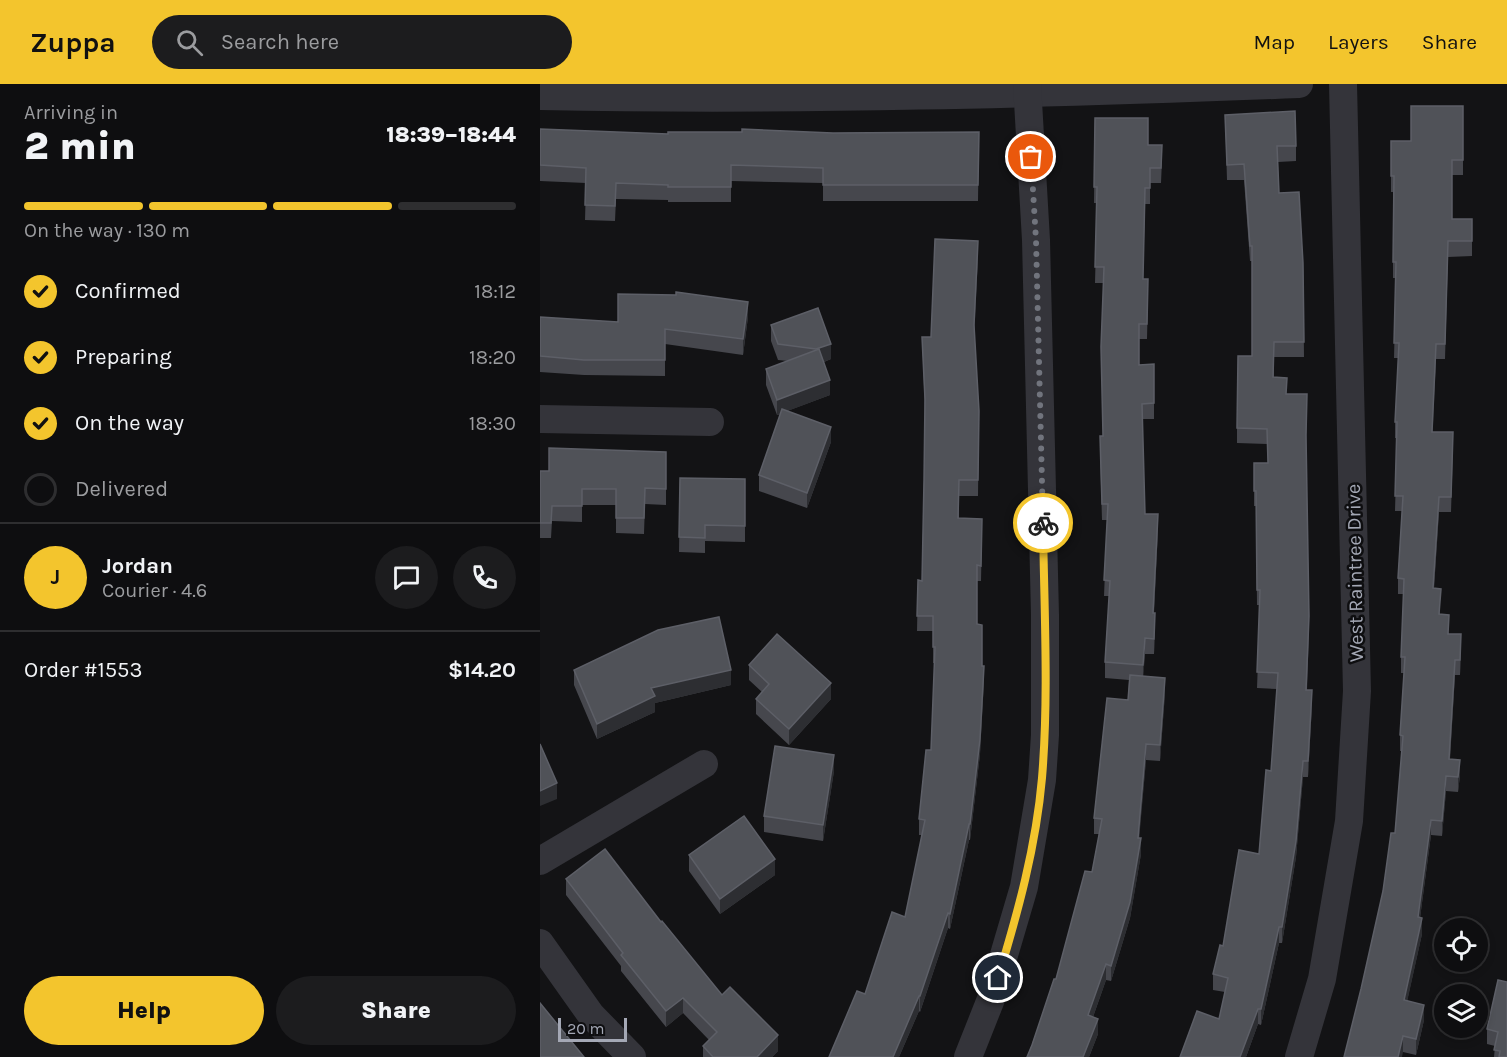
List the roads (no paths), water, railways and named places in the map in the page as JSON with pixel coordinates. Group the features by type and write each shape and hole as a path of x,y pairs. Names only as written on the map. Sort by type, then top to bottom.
{"street":[{"path":"540,96 651,98 1299,84"},
{"name":"West Raintree Drive","path":"1299,1057 1322,979 1349,821 1357,691 1343,84"},
{"path":"968,1057 991,999 1024,887 1036,820 1043,758 1046,675 1036,240 1027,89"},
{"path":"540,419 710,422"},
{"path":"540,861 704,764"},
{"path":"540,943 591,1015 632,1057"}]}
